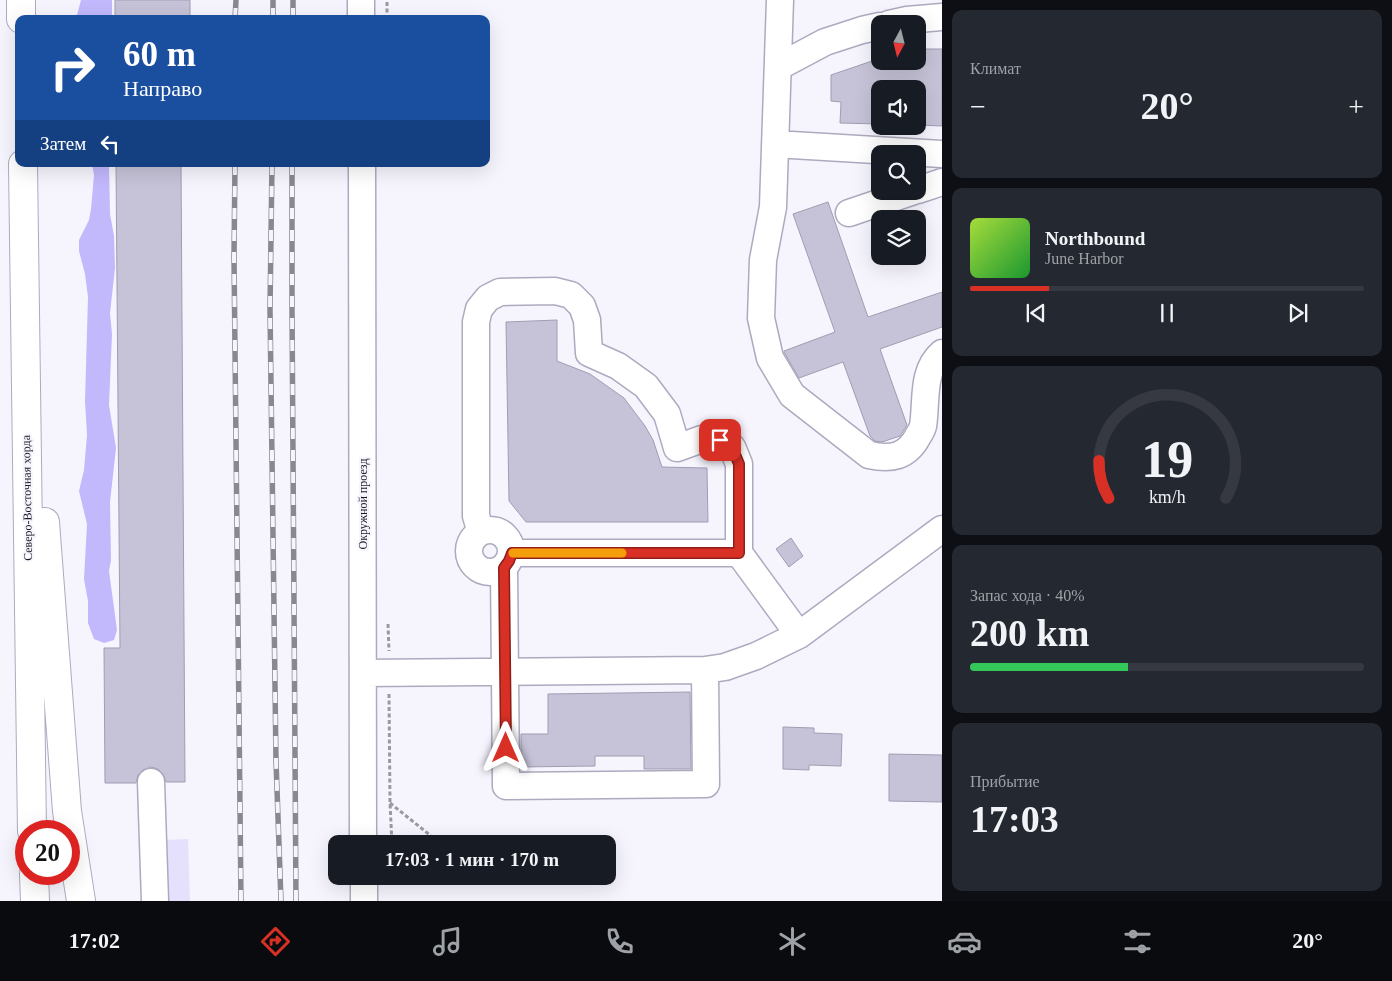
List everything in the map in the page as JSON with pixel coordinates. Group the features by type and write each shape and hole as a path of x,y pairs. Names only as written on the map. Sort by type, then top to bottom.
{"main road":[{"path":"20,0 21,15"},
{"name":"Северо-Восточная хорда","path":"23,167 32,820"},
{"path":"24,249 67,811 81,901"},
{"path":"34,885 35,901"}],"street":[{"path":"361,0 361,15"},
{"path":"780,0 773,208 763,260 761,318 770,358 792,395 869,455 883,458 901,454 913,445 922,428 926,380 937,358 942,353"},
{"path":"926,18 942,17"},
{"path":"778,67 825,42 871,28"},
{"path":"775,144 942,154"},
{"name":"Окружной проезд","path":"362,167 364,835"},
{"path":"926,188 942,182"},
{"path":"849,212 887,200"},
{"path":"481,532 476,516 476,322 479,308 488,298 500,292 555,290 571,295 582,306 587,320 589,353 618,366 646,386 667,414 676,448 702,439 720,440 732,447 739,464 739,553 799,635"},
{"path":"363,673 705,670 725,667 756,656 799,635 942,529"},
{"path":"705,670 706,784 506,786 505,672 508,560 510,545 506,537 500,532 492,530 481,532 471,541 470,558 480,571 488,573 497,572 508,560 739,553"},
{"path":"151,782 155,901"},
{"path":"364,885 364,901"}],"path":[{"path":"387,0 387,15"},
{"path":"390,803 430,835"}],"shaded area":[{"path":"81,0 112,0 112,15 77,15"},
{"path":"93,167 109,167 110,214 114,236 115,268 110,313 112,334 109,405 116,448 110,502 111,560 109,571 117,630 114,640 104,643 94,639 88,623 88,601 84,579 87,524 79,491 84,470 87,435 85,401 88,297 79,251 79,240 89,220 94,175"},
{"path":"188,839 190,901 167,901 164,840"}],"building":[{"path":"115,0 190,0 190,15 115,15"},
{"path":"926,49 942,49 942,126 926,125 926,80 871,80 871,124 840,123 841,102 831,101 831,75 871,61 871,70 926,70"},
{"path":"116,167 181,167 185,782 166,782 163,774 158,769 151,767 143,770 138,775 136,783 105,783 104,648 120,648"},
{"path":"828,202 868,317 942,292 942,327 880,349 907,425 900,436 882,442 875,441 870,436 843,362 799,378 784,352 835,332 793,214"},
{"path":"557,320 557,361 590,374 624,398 653,440 662,467 707,468 708,522 526,522 509,501 506,322"},
{"path":"791,538 803,556 789,567 776,549"},
{"path":"690,692 691,769 644,769 644,756 595,756 595,766 521,767 521,734 548,734 548,694"},
{"path":"783,727 814,728 814,733 842,734 841,766 809,765 809,770 783,769"},
{"path":"889,754 942,755 942,802 889,801"}],"railway":[{"path":"235,15 236,0"},
{"path":"273,0 273,15"},
{"path":"293,0 293,15"},
{"path":"235,167 234,257 241,901"},
{"path":"272,167 270,309 276,761 281,901"},
{"path":"292,167 296,901"}],"slow traffic":[{"path":"513,553 622,553"}],"route":[{"path":"506,748 504,568 512,553 739,553 739,464 732,447 720,440"}]}
